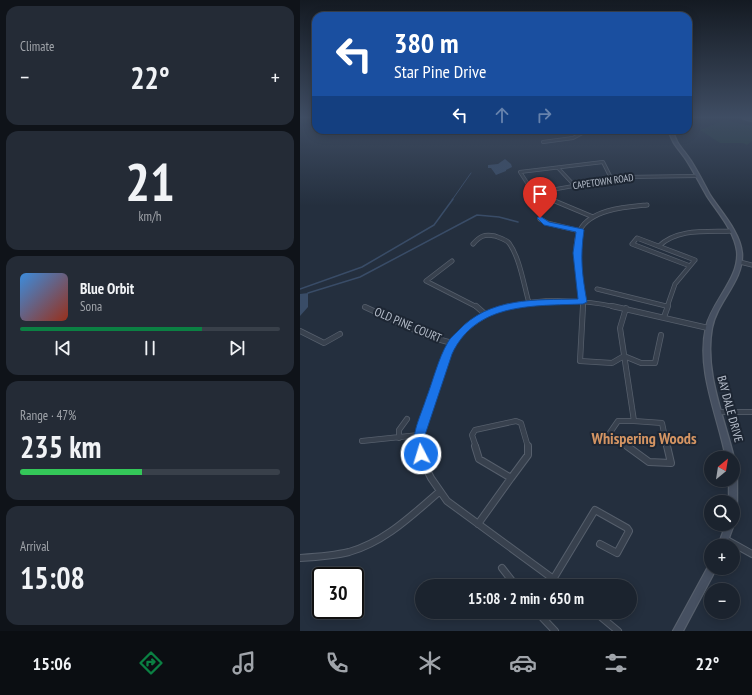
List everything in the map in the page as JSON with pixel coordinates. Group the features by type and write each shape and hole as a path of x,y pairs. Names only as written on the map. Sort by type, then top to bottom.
{"street":[{"name":"BAY DALE DRIVE","path":"678,147 689,161 737,241 740,262 736,276 715,310 708,328 708,373 728,451"},
{"path":"593,218 554,200 539,197 534,193 520,172 603,162 611,178"},
{"path":"558,168 574,185"},
{"name":"CAPETOWN ROAD","path":"534,193 611,178 634,176 697,176"},
{"path":"624,356 612,363 580,361 580,318 584,313 578,274 577,253 580,230 593,218 606,212 627,207 647,205"},
{"path":"540,218 547,223 580,230"},
{"path":"659,246 664,240 684,233 732,231"},
{"path":"473,244 481,235 486,234 506,240 510,245 520,273 528,303"},
{"path":"664,317 666,306 675,284 690,266 694,260 637,238 632,244 690,266"},
{"path":"452,261 426,281 475,305 485,314"},
{"path":"740,262 752,265"},
{"path":"596,289 666,306"},
{"path":"600,544 617,553 629,531 627,528 595,510 554,579 456,508 439,492 429,474 421,454 419,435 452,343 468,326 485,314 508,306 528,303 583,302 613,304 708,328"},
{"name":"OLD PINE COURT","path":"365,307 430,336 452,343"},
{"path":"626,308 620,328 634,421"},
{"path":"300,331 324,343 340,334"},
{"path":"624,356 641,363 655,364 661,335"},
{"path":"717,412 752,412"},
{"path":"399,438 399,430 408,420"},
{"path":"478,524 528,455 529,449 521,423 516,421 475,430 472,435 479,459 511,478"},
{"path":"634,421 662,423 671,463 649,462 609,434 618,422 634,421"},
{"path":"362,442 419,435"},
{"path":"300,558 341,554 365,546 392,531 439,492"},
{"path":"740,549 752,554"},
{"path":"502,568 511,579"},
{"path":"678,631 708,575"},
{"path":"544,619 555,631"},
{"path":"603,619 618,631"}],"water":[{"path":"505,159 511,164 512,167 506,171 496,175 491,168 488,168 488,165 498,164"},
{"path":"308,293 308,307 300,316 300,294"}],"waterway":[{"path":"452,200 471,173"},
{"path":"300,289 362,267 434,225 453,199"},
{"path":"308,293 360,277 477,215 499,217 518,222"}],"district":[{"name":"Whispering Woods","path":"644,438"}],"route":[{"path":"421,454 419,435 447,354 452,343 468,326 485,314 508,306 528,303 583,302 578,274 577,253 580,230 547,223 540,218"}]}
